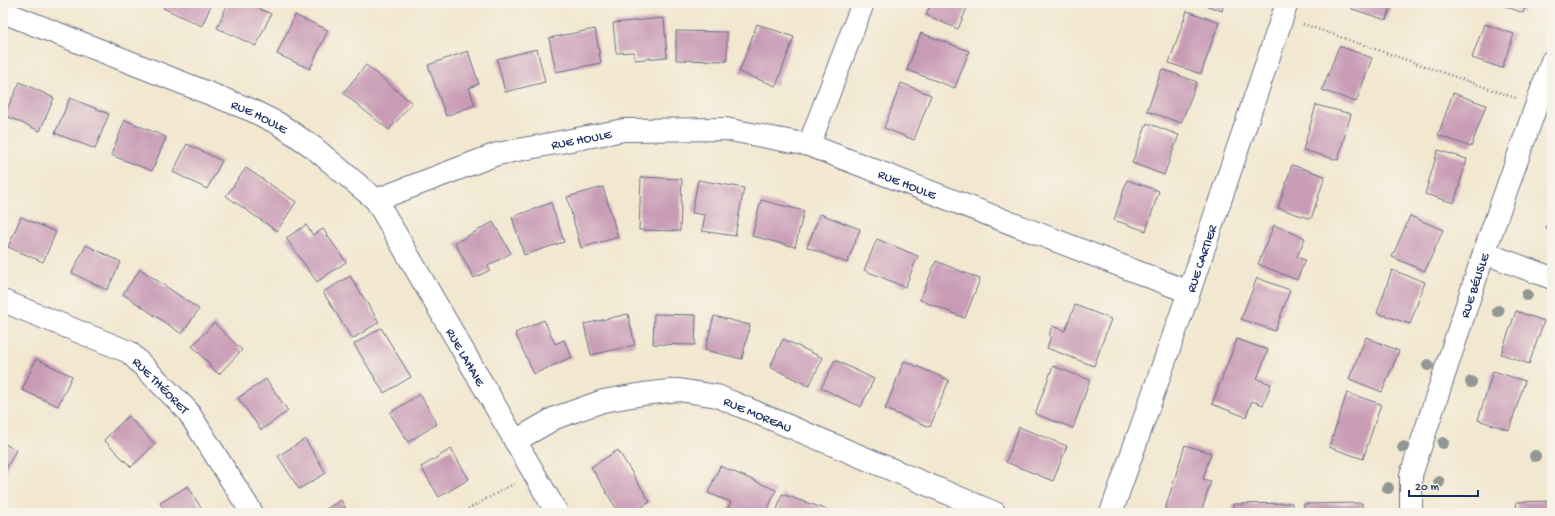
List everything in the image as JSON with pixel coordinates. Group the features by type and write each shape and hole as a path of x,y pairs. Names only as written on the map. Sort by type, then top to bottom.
{"street":[{"path":"809,145 863,3"},
{"name":"RUE CARTIER","path":"1111,513 1189,292 1285,10"},
{"name":"RUE HOULE","path":"3,12 251,110 279,124 313,147 376,200 497,154 624,130 726,130 809,145 1189,292"},
{"name":"RUE BÉLISLE","path":"1411,513 1411,476 1484,253 1552,61"},
{"name":"RUE LAHAIE","path":"376,200 557,513"},
{"path":"1484,253 1552,278"},
{"name":"RUE THÉORET","path":"3,300 129,352 187,410 252,513"},
{"name":"RUE MOREAU","path":"515,441 555,418 603,401 679,390 717,396 996,513"}],"path":[{"path":"1285,10 1537,105"},
{"path":"461,513 534,473"}],"building":[{"path":"165,3 212,3 202,26 163,8"},
{"path":"228,3 247,3 271,14 256,46 217,28"},
{"path":"931,3 969,3 958,29 926,15"},
{"path":"1199,3 1224,3 1222,11"},
{"path":"1354,3 1392,3 1386,20 1352,9"},
{"path":"1497,3 1527,3 1523,13"},
{"path":"1187,11 1219,22 1201,74 1169,63"},
{"path":"295,15 328,30 310,69 277,54"},
{"path":"664,18 667,57 635,60 634,52 616,53 613,23"},
{"path":"757,24 794,37 776,86 739,72"},
{"path":"1484,24 1514,34 1502,68 1472,58"},
{"path":"595,29 601,63 556,72 549,38"},
{"path":"676,31 727,32 727,61 676,60"},
{"path":"921,33 969,51 955,88 907,70"},
{"path":"1339,46 1372,58 1356,102 1322,90"},
{"path":"537,49 545,82 505,92 497,59"},
{"path":"468,51 479,84 469,88 475,105 446,116 428,65"},
{"path":"366,65 412,103 389,130 343,93"},
{"path":"1162,69 1197,82 1181,123 1147,111"},
{"path":"20,82 54,98 40,131 4,115"},
{"path":"901,83 931,95 914,140 884,128"},
{"path":"1453,93 1486,105 1471,147 1438,135"},
{"path":"70,98 109,114 95,149 55,133"},
{"path":"1316,105 1351,114 1338,160 1303,150"},
{"path":"125,120 166,137 152,171 111,155"},
{"path":"1147,123 1179,135 1164,175 1132,163"},
{"path":"187,144 222,161 207,189 173,172"},
{"path":"1438,150 1467,159 1454,203 1425,194"},
{"path":"1292,165 1325,176 1311,219 1278,208"},
{"path":"246,168 296,202 277,231 226,196"},
{"path":"641,177 682,179 680,231 639,230"},
{"path":"698,180 744,188 735,236 702,231 705,215 692,213"},
{"path":"1127,180 1159,191 1146,231 1114,220"},
{"path":"603,187 618,237 581,248 567,197"},
{"path":"761,200 804,211 795,247 752,236"},
{"path":"551,203 564,242 524,255 512,217"},
{"path":"1552,213 1552,230 1546,228"},
{"path":"820,214 860,229 847,263 807,247"},
{"path":"1410,216 1443,230 1425,271 1392,257"},
{"path":"21,217 56,232 43,262 8,247"},
{"path":"493,222 511,253 488,266 490,270 474,278 455,243"},
{"path":"306,225 313,235 323,229 346,262 317,282 286,238"},
{"path":"1274,225 1305,238 1297,257 1305,260 1297,280 1258,264"},
{"path":"877,239 918,256 905,287 864,270"},
{"path":"86,245 121,262 107,290 72,273"},
{"path":"936,261 980,279 965,318 920,300"},
{"path":"140,269 199,309 182,334 123,294"},
{"path":"1392,270 1425,282 1410,324 1377,313"},
{"path":"350,276 379,322 352,339 323,292"},
{"path":"1257,278 1290,290 1275,331 1241,319"},
{"path":"1075,305 1111,319 1094,366 1047,348 1051,336 1049,336 1052,326 1065,331"},
{"path":"1516,311 1544,321 1529,364 1501,354"},
{"path":"628,314 635,345 591,355 584,324"},
{"path":"654,314 696,315 695,345 653,344"},
{"path":"714,316 750,325 742,359 705,350"},
{"path":"544,320 555,344 564,340 572,357 534,374 515,333"},
{"path":"214,323 242,350 219,374 209,366 210,364 192,346"},
{"path":"381,328 411,377 384,393 354,344"},
{"path":"1366,337 1399,351 1382,392 1349,379"},
{"path":"783,339 823,358 809,386 770,367"},
{"path":"1237,339 1268,350 1257,379 1271,384 1263,405 1252,401 1246,417 1212,404"},
{"path":"36,359 72,376 58,406 22,390"},
{"path":"835,360 874,379 861,407 821,388"},
{"path":"904,361 949,380 930,427 885,409"},
{"path":"1053,366 1090,380 1073,428 1035,414"},
{"path":"1493,371 1525,381 1509,430 1478,420"},
{"path":"266,379 288,411 261,430 238,398"},
{"path":"1347,393 1381,404 1363,459 1329,447"},
{"path":"420,394 437,424 408,442 390,413"},
{"path":"128,416 155,444 131,467 104,440"},
{"path":"1019,427 1067,446 1053,481 1006,462"},
{"path":"305,439 326,473 299,489 278,456"},
{"path":"3,443 16,450 3,475"},
{"path":"1185,445 1211,453 1203,479 1211,481 1201,513 1164,513"},
{"path":"451,449 469,479 439,497 421,467"},
{"path":"618,450 650,502 632,513 619,513 591,467"},
{"path":"720,466 776,490 766,513 726,513 731,502 708,493"},
{"path":"188,486 204,513 166,513 160,503"},
{"path":"782,494 834,512 776,513"},
{"path":"341,500 348,513 319,513"},
{"path":"1552,501 1552,513 1517,513 1516,502"},
{"path":"1292,503 1292,513 1233,513 1233,504"},
{"path":"1362,503 1362,513 1304,513 1304,504"},
{"path":"1487,509 1487,513 1455,513 1455,512"}]}
